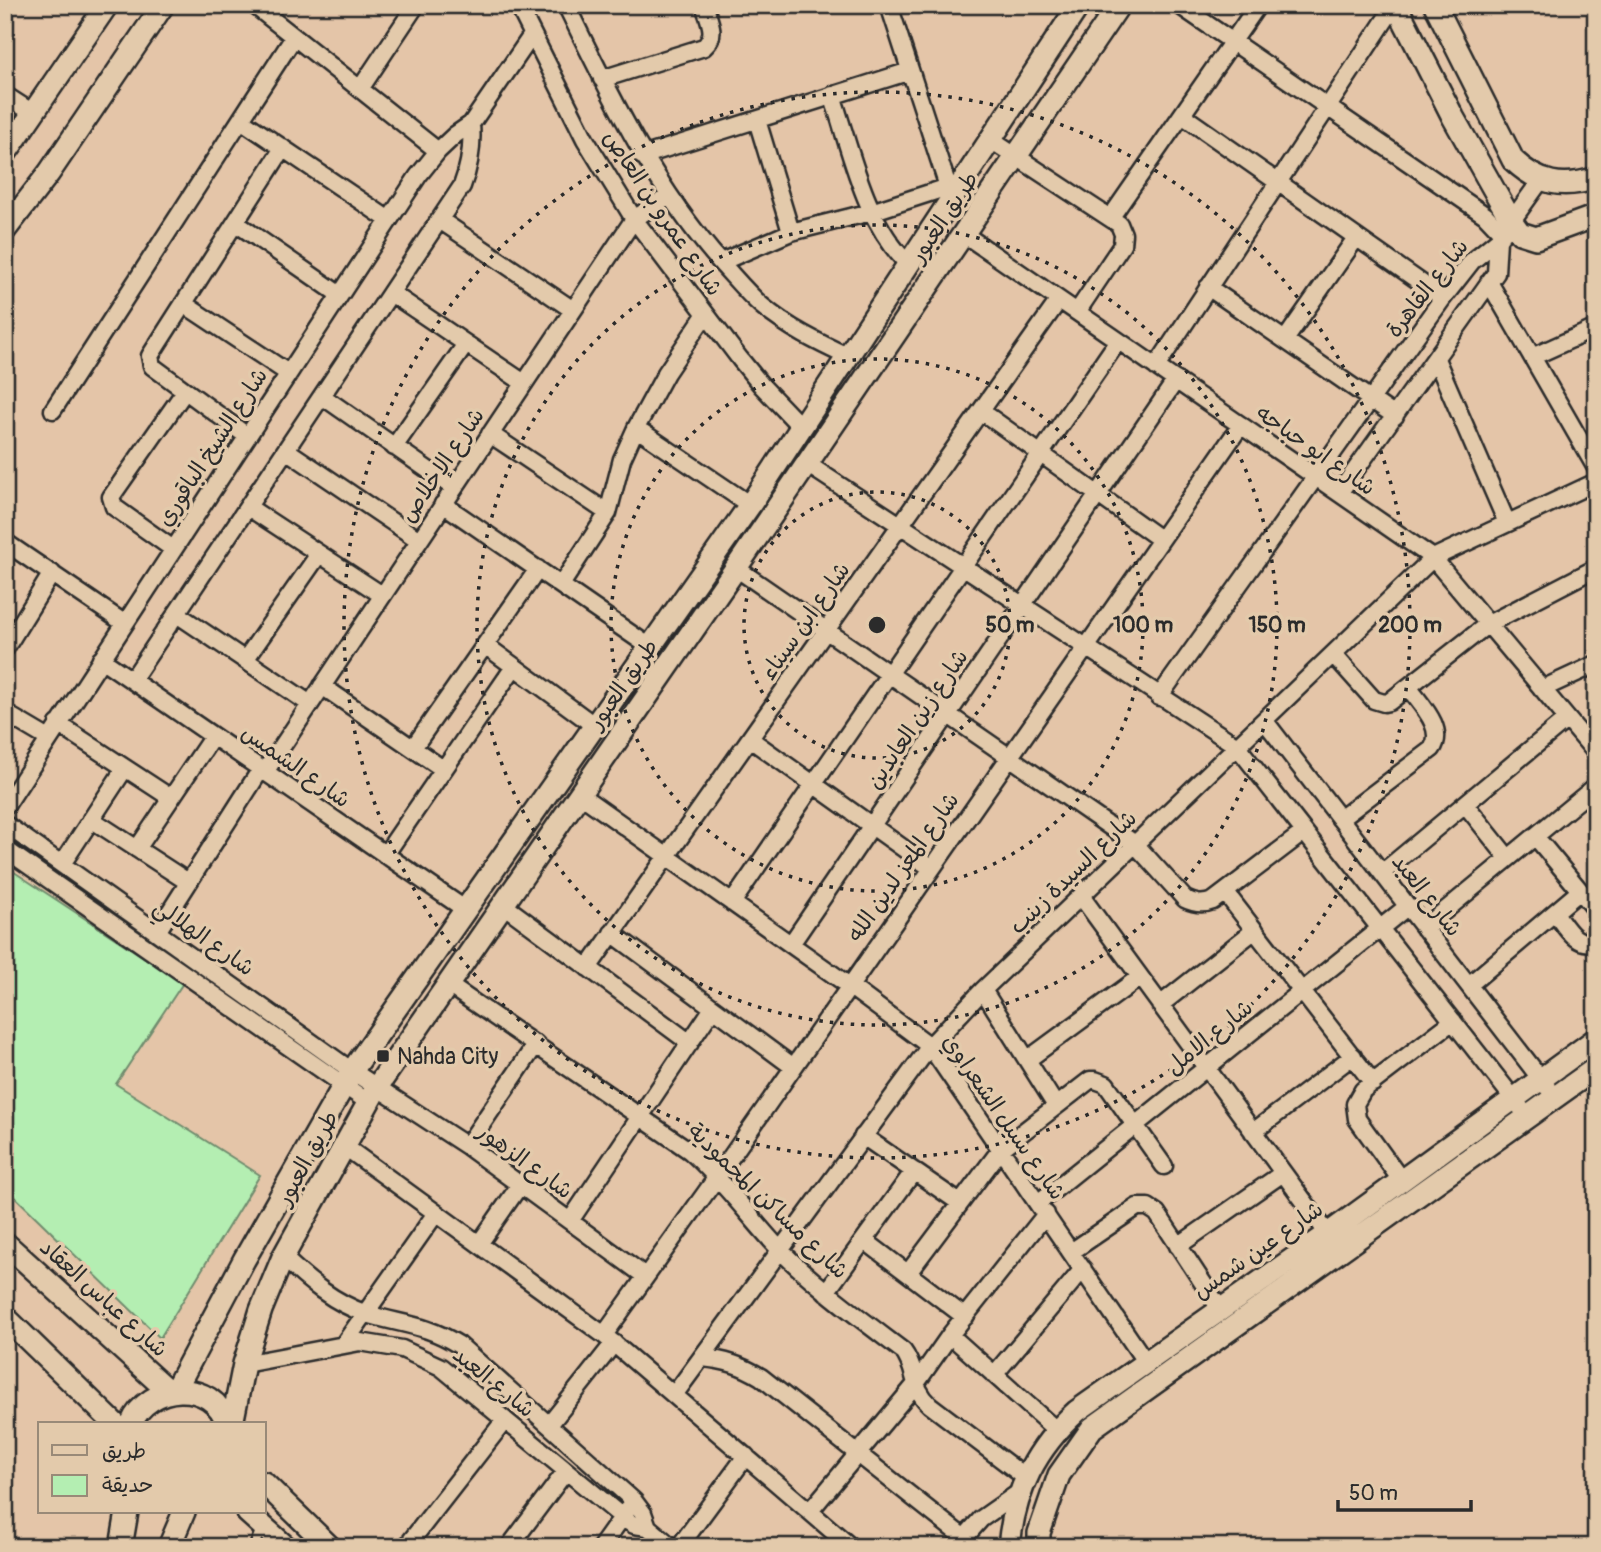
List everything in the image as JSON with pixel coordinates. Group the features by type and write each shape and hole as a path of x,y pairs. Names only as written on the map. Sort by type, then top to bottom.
{"street":[{"path":"5,154 107,5"},
{"path":"5,230 49,173 163,5"},
{"path":"254,5 438,150"},
{"path":"360,89 416,5"},
{"name":"شارع عمرو بن العاص","path":"518,5 585,139 634,219 762,386 801,427"},
{"name":"شارع عمرو بن العاص","path":"566,5 642,156 693,231 763,307 790,327 849,357"},
{"path":"721,262 791,232 950,193 889,5"},
{"name":"طريق العبور","path":"172,1391 348,1078 750,505 909,265 950,193 991,140 1079,5"},
{"name":"طريق العبور","path":"230,1422 244,1364 261,1310 283,1257 372,1094 736,568 1119,5"},
{"path":"1179,5 1485,215 1504,232 1536,238 1596,216"},
{"path":"1111,217 1258,5"},
{"path":"1156,367 1396,5 1453,117 1504,232"},
{"path":"1435,5 1508,152 1525,172 1558,185 1576,184 1596,178"},
{"path":"602,79 704,47 713,34 710,7"},
{"name":"شارع الشيخ الباقوري","path":"5,807 418,176 438,150 471,124 532,35"},
{"path":"53,410 294,37"},
{"path":"642,156 910,71"},
{"path":"5,95 33,113"},
{"path":"832,96 871,212 887,241 909,265"},
{"path":"1182,115 1443,298"},
{"path":"241,120 389,220"},
{"path":"757,120 791,232"},
{"path":"132,681 462,186 469,167 471,124"},
{"path":"991,140 1119,224 1123,234 1122,245 1077,312"},
{"path":"247,436 152,366 149,359 283,148"},
{"path":"1504,232 1541,180"},
{"name":"شارع الإخلاص","path":"156,932 634,219 669,196"},
{"path":"440,220 573,310"},
{"path":"236,223 340,295"},
{"name":"شارع القاهرة","path":"1339,493 1496,273 1504,232"},
{"name":"شارع القاهرة","path":"1159,697 1443,298 1472,261 1504,232"},
{"name":"شارع ابو حباجه","path":"964,234 1433,558 1596,753"},
{"path":"1285,340 1356,238"},
{"path":"1489,282 1596,468"},
{"path":"1208,288 1395,416"},
{"path":"391,293 524,383"},
{"name":"شارع ابن سيناء","path":"588,968 1059,300"},
{"path":"184,304 289,373"},
{"path":"561,585 608,513 622,459 636,428 666,373 705,315"},
{"path":"1532,357 1596,328"},
{"path":"733,903 1118,341"},
{"path":"394,447 466,344"},
{"path":"1436,359 1507,523"},
{"name":"شارع زين العابدين","path":"791,944 1175,380"},
{"path":"173,549 114,507 111,497 186,391"},
{"path":"322,396 454,488"},
{"path":"981,411 1160,539"},
{"name":"شارع المعز لدين الله","path":"549,1426 609,1339 645,1276 1241,425"},
{"path":"636,428 750,505"},
{"path":"490,434 608,513"},
{"path":"286,450 419,540"},
{"path":"807,464 1237,746 1528,1117"},
{"name":"شارع السيدة زينب","path":"674,1395 930,1046 984,990 1433,558 1596,482"},
{"path":"443,504 650,647"},
{"path":"248,507 382,595"},
{"path":"5,542 124,623"},
{"path":"245,660 319,554"},
{"path":"736,568 1135,844 1185,899 1192,903 1206,904 1213,901 1304,832"},
{"path":"1333,654 1374,700 1390,702 1488,624 1596,568"},
{"path":"413,748 538,569"},
{"path":"6,644 52,573"},
{"path":"177,614 310,704"},
{"path":"485,645 595,726"},
{"name":"شارع الشمس","path":"101,659 466,910"},
{"path":"1542,689 1596,664"},
{"path":"385,855 514,667"},
{"path":"322,686 443,769"},
{"path":"1340,819 1435,744 1435,726 1409,688"},
{"path":"5,712 49,738"},
{"path":"1382,873 1567,719"},
{"name":"شارع العبد","path":"1264,720 1555,1097"},
{"path":"58,724 171,798"},
{"path":"137,849 213,736"},
{"path":"750,739 931,868"},
{"path":"62,864 125,768"},
{"path":"1424,928 1596,786"},
{"name":"شارع سبيل الشعراوي","path":"579,794 849,985 930,1046 1145,1360"},
{"path":"1465,804 1508,858"},
{"path":"91,819 188,882"},
{"name":"شارع الهلالي","path":"5,824 156,932 348,1078"},
{"path":"1535,836 1596,911"},
{"name":"شارع الهلالي","path":"5,849 372,1094"},
{"path":"1469,985 1580,891"},
{"path":"1225,892 1373,1083"},
{"path":"1081,896 1328,1234"},
{"path":"502,904 690,1043"},
{"name":"شارع الامل","path":"810,1511 915,1385 1042,1208 1135,1125 1408,906"},
{"path":"1555,913 1580,942 1589,943 1596,940"},
{"path":"1160,1005 1255,930"},
{"path":"612,933 792,1066"},
{"path":"1027,1060 1140,977"},
{"name":"شارع مساكن المحمودية","path":"447,984 690,1151 782,1251 826,1292 902,1351 910,1361 920,1396 1023,1485"},
{"path":"984,990 1056,1106"},
{"path":"570,1221 713,1008"},
{"path":"1401,1180 1357,1119 1355,1112 1358,1097 1453,1021"},
{"name":"شارع عين شمس","path":"1009,1547 1023,1485 1036,1458 1056,1430 1077,1410 1328,1234 1596,1039"},
{"path":"467,1146 536,1044"},
{"path":"1253,1132 1353,1056"},
{"name":"شارع عين شمس","path":"1039,1547 1039,1533 1059,1475 1092,1428 1596,1068"},
{"path":"908,1273 1001,1149 1085,1083 1101,1081 1106,1084 1164,1166"},
{"name":"شارع الزهور","path":"372,1094 467,1146 645,1276"},
{"path":"863,1136 961,1203"},
{"path":"344,1146 609,1339 851,1547"},
{"path":"826,1292 914,1171"},
{"path":"1178,1245 1283,1173"},
{"path":"479,1244 520,1185"},
{"path":"1071,1252 1137,1207 1153,1209 1220,1309"},
{"path":"343,1345 436,1213"},
{"path":"864,1240 965,1317"},
{"name":"شارع عباس العقاد","path":"5,1243 172,1391"},
{"name":"شارع العبد","path":"283,1257 316,1287 334,1299 364,1313 426,1328 451,1340 634,1501 643,1513 648,1527 672,1547"},
{"path":"994,1375 1083,1269"},
{"path":"5,1317 114,1422"},
{"path":"950,1335 1056,1430"},
{"name":"شارع العبد","path":"244,1364 360,1342 381,1344 422,1356 441,1367 621,1517 634,1525 648,1527"},
{"path":"702,1358 723,1360 761,1377 856,1453 960,1542 981,1519 1023,1485"},
{"path":"132,1422 141,1407 153,1397 172,1391 191,1391 205,1397 217,1406 229,1422"},
{"path":"406,1547 505,1420"},
{"path":"679,1547 746,1456"},
{"path":"509,1547 566,1471"},
{"path":"266,1485 330,1547"},
{"path":"601,1547 634,1501"},
{"path":"121,1547 127,1514"},
{"path":"169,1547 183,1514"},
{"path":"254,1519 286,1547"}],"lane":[{"path":"254,1519 254,1547"}],"green space":[{"path":"5,866 183,983 116,1084 260,1175 160,1338 5,1187"}],"place":[{"name":"Nahda City","path":"383,1056"}]}
